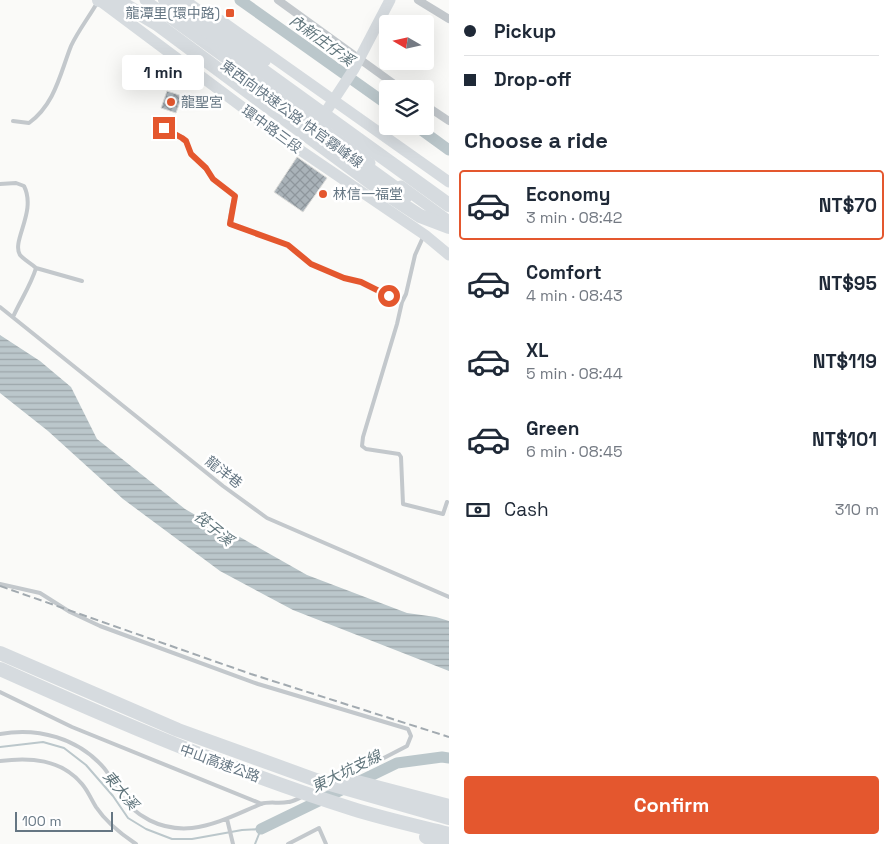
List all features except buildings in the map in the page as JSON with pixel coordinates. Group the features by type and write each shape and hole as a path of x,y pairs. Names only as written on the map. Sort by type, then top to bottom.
{"highway":[{"path":"99,0 125,5 157,24 382,191 420,216 449,227"},
{"name":"東西向快速公路 快官霧峰線","path":"135,0 449,227"},
{"name":"東西向快速公路 快官霧峰線","path":"165,0 449,205"},
{"path":"182,0 324,103 449,198"},
{"name":"中山高速公路","path":"0,654 178,730 320,783 385,796 449,818"},
{"name":"中山高速公路","path":"0,669 174,745 293,789 358,810 449,834"},
{"path":"385,796 449,806"},
{"path":"358,810 449,844"}],"street":[{"name":"環中路三段","path":"99,0 297,148 425,234 449,255"},
{"path":"145,0 449,212"},
{"path":"154,0 449,221"},
{"path":"192,0 337,96 449,182"},
{"path":"278,0 357,64 385,80"},
{"path":"297,148 319,122 337,96 357,64 390,0"},
{"path":"418,0 449,19"},
{"path":"434,111 449,122"}],"lane":[{"path":"13,121 29,123 41,113 56,89 72,45 99,0"},
{"path":"164,128 186,141 191,154 206,168 213,179 235,196 230,212 230,224 288,245 311,264 344,278 361,282 402,302"},
{"path":"0,184 16,183 24,186 27,193 29,203 18,242 18,253 36,268 82,281"},
{"path":"425,234 415,255 406,294 402,302 362,446 366,449 399,454 401,457 403,504 443,514 447,502"},
{"path":"13,317 32,281 36,268"},
{"name":"龍洋巷","path":"0,307 223,486 267,518 449,596"},
{"path":"0,584 40,593 70,612 100,626 258,684 408,729 410,736 407,746 349,776 320,783 289,802 262,804 72,727 0,692"},
{"path":"0,734 27,731 62,738 78,746 102,767 117,790 133,809 146,819 161,825 193,828 247,812 262,804"},
{"path":"0,761 37,759 66,770 81,782 107,821 136,844"},
{"path":"226,819 233,844"},
{"path":"288,844 319,828 326,844"}],"water":[{"name":"筏子溪","path":"0,335 40,361 71,387 97,439 185,509 211,524 231,532 307,575 407,613 449,621 449,671 293,610 220,571 123,499 48,431 0,393"}],"waterway":[{"name":"內新庄仔溪","path":"240,0 379,99"},
{"name":"內新庄仔溪","path":"428,135 449,150"},
{"name":"東大溪","path":"0,747 43,742 64,748 86,765 113,796 128,818 146,829 172,839 192,839 242,830 261,829 255,844"},
{"name":"東大坑支線","path":"261,829 397,763 442,757 449,758"}],"railway":[{"path":"0,586 251,674 449,737"}],"place":[{"name":"龍潭里(環中路)","path":"230,13"},
{"name":"龍聖宮","path":"171,102"},
{"name":"林信一福堂","path":"323,194"}],"route":[{"path":"164,128 176,133 186,141 191,154 206,168 213,179 235,196 229,218 230,224 288,245 311,264 344,278 361,282 389,296"}]}
